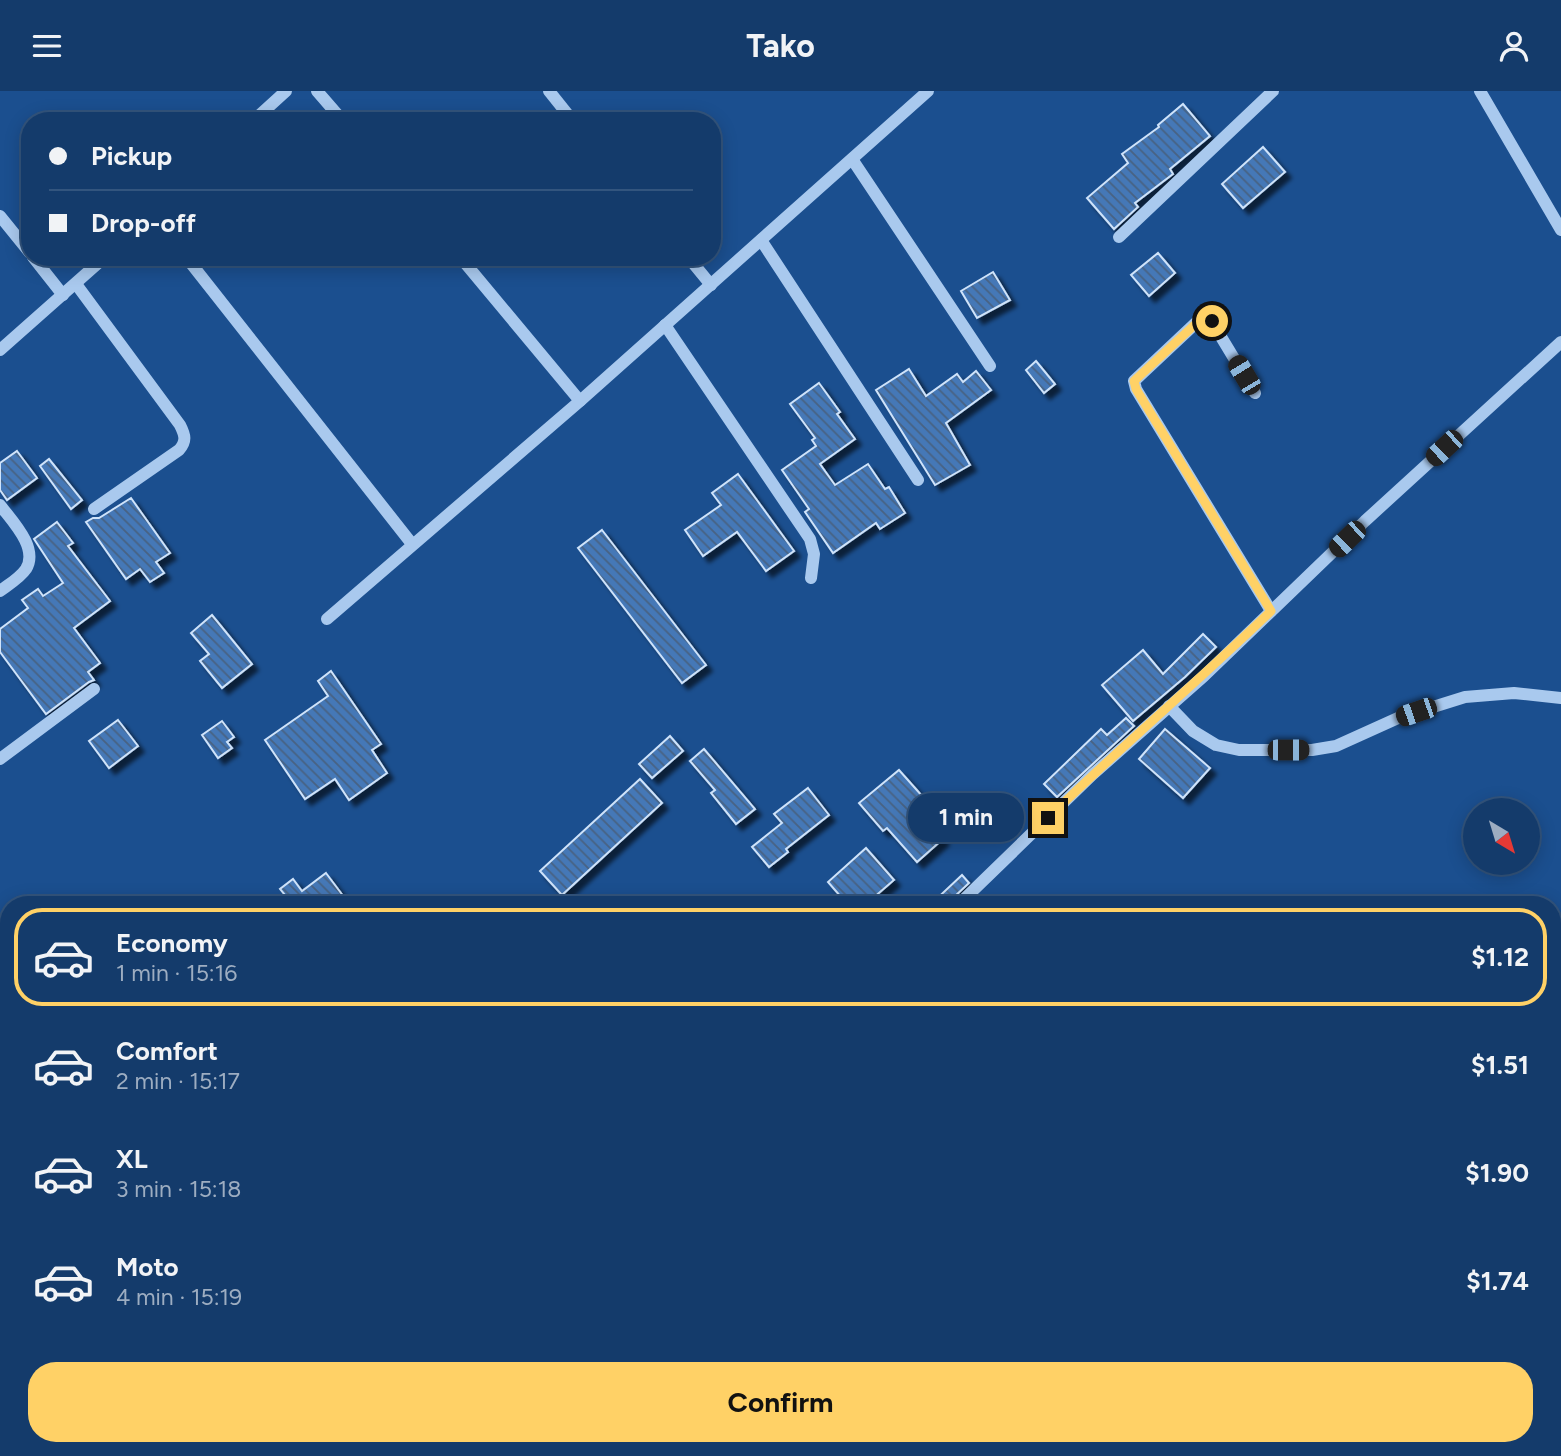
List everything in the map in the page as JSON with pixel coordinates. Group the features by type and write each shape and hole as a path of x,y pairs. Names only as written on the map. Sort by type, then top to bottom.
{"street":[{"path":"264,112 286,91"},
{"path":"317,91 334,112"},
{"path":"548,91 566,112"},
{"path":"327,619 580,401 928,91"},
{"path":"1119,237 1273,91"},
{"path":"1480,91 1561,230"},
{"path":"852,159 990,366"},
{"path":"0,217 21,242"},
{"path":"761,240 918,480"},
{"path":"40,266 63,295"},
{"path":"0,350 96,266"},
{"path":"193,266 412,544"},
{"path":"468,266 580,401"},
{"path":"695,266 711,285"},
{"path":"76,285 172,415 185,437 185,443 179,450 94,509"},
{"path":"1255,393 1209,317 1199,320 1134,381 1136,389 1271,611"},
{"path":"665,325 810,539 814,554 811,577"},
{"path":"967,896 1093,774 1204,676 1561,342"},
{"path":"0,505 25,541 29,559 22,574 0,591"},
{"path":"0,759 94,689"},
{"path":"1169,706 1193,731 1216,745 1239,750 1312,750 1336,747 1398,718 1465,697 1514,693 1561,698"}],"building":[{"path":"1183,104 1210,136 1170,169 1173,174 1135,203 1138,207 1114,229 1087,198 1128,163 1122,154 1159,127 1158,125"},
{"path":"1263,147 1285,172 1243,208 1222,184"},
{"path":"1158,253 1175,273 1149,296 1131,275"},
{"path":"993,272 1010,300 977,318 961,291"},
{"path":"1036,361 1055,384 1044,393 1026,370"},
{"path":"909,369 926,396 957,374 963,382 976,371 991,390 946,423 970,465 935,485 876,390"},
{"path":"819,383 855,439 820,464 835,485 868,464 885,489 889,487 905,513 880,529 876,523 833,553 805,512 809,509 782,470 816,446 812,440 815,438 790,404"},
{"path":"17,451 37,478 7,500 0,490 0,463"},
{"path":"49,459 82,500 71,509 40,466"},
{"path":"738,474 794,551 766,571 737,532 703,556 685,530 721,505 712,493"},
{"path":"131,498 170,553 156,562 164,573 150,582 140,569 126,579 86,522 99,518"},
{"path":"57,522 73,543 68,546 110,601 74,628 100,663 88,672 94,680 46,714 0,652 0,629 28,608 22,600 38,589 43,596 63,583 34,539"},
{"path":"602,530 706,665 682,683 578,548"},
{"path":"212,615 252,664 222,688 200,661 209,654 191,633"},
{"path":"1203,634 1216,647 1133,721 1102,685 1143,650 1163,674"},
{"path":"331,671 381,744 372,750 387,773 349,800 335,779 305,799 265,740 328,696 318,681"},
{"path":"1126,718 1134,726 1057,797 1044,784 1101,729 1107,735"},
{"path":"118,720 138,746 109,768 89,741"},
{"path":"222,721 234,737 227,742 232,748 218,758 202,735"},
{"path":"1165,729 1210,768 1183,798 1139,759"},
{"path":"670,736 683,751 652,778 639,764"},
{"path":"704,749 755,809 736,824 711,793 715,790 690,761"},
{"path":"899,770 923,797 913,805 943,839 917,862 887,828 883,831 859,803"},
{"path":"640,779 662,803 562,895 540,871"},
{"path":"808,788 829,815 786,849 788,852 769,867 752,847 782,823 774,814"},
{"path":"866,848 894,880 875,896 840,896 828,882"},
{"path":"326,873 343,896 286,896 280,889 293,879 302,891"},
{"path":"962,875 969,883 955,896 940,896"}],"route":[{"path":"1048,818 1271,611 1136,389 1134,381 1203,317 1209,317 1212,321"}]}
